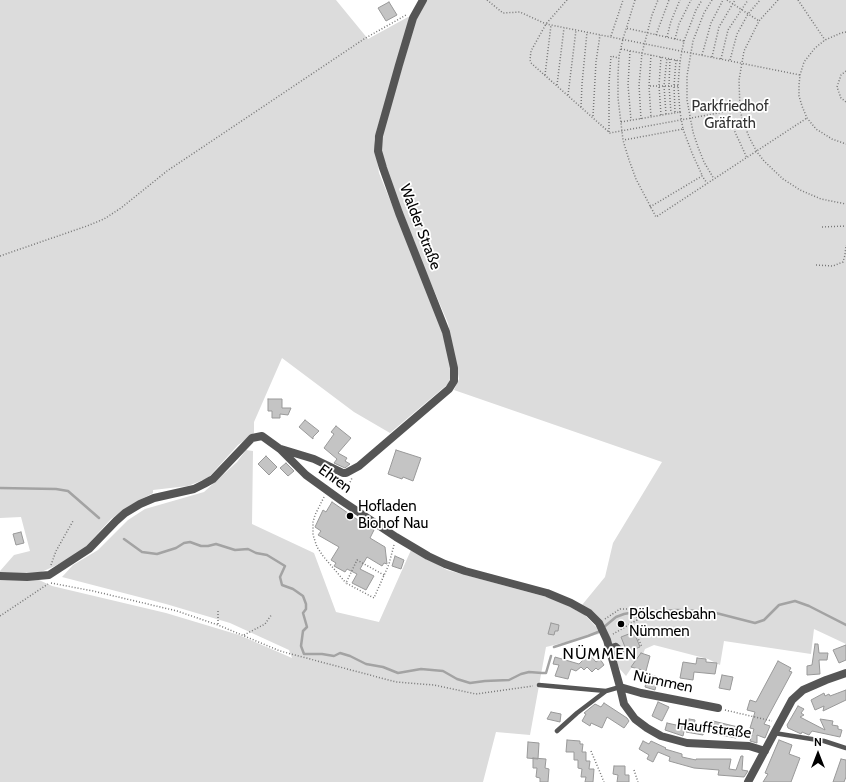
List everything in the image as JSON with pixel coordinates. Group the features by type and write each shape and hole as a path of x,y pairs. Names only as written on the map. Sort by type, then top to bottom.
{"street":[{"name":"Walder Straße","path":"389,440 449,389 455,376 450,344 446,332 399,213 378,150 379,136 393,86 416,12 423,0"},
{"path":"0,576 27,577 49,575 89,549 116,521 132,508 154,498 194,489 212,479 252,438 262,436 280,449"},
{"name":"Ehren","path":"280,449 314,459 343,473 346,473 355,469 389,440"},
{"name":"Ehren","path":"280,449 306,475 396,537 428,556 465,571 555,596 582,609 602,629"},
{"name":"Nümmen","path":"602,629 613,659 620,687 641,693 718,708"},
{"path":"748,782 792,700 803,690 846,673"},
{"name":"Hauffstraße","path":"620,687 624,704 630,714 647,728 661,736 687,743 749,746 765,751"}],"lane":[{"path":"539,685 606,691 620,687"},
{"path":"557,731 577,713 606,691"},
{"path":"774,733 824,740 846,748"}],"path":[{"path":"487,0 503,13 520,12 546,24 800,75"},
{"path":"567,0 546,24 529,56 531,63 610,132 740,109"},
{"path":"611,37 623,0"},
{"path":"635,0 626,28 619,58 618,98 623,140 636,179 656,217 807,118"},
{"path":"641,119 639,85 642,53 646,33 658,0"},
{"path":"656,35 669,0"},
{"path":"667,37 680,0"},
{"path":"675,39 679,24 691,0"},
{"path":"702,0 696,10 684,41 680,61 678,86 683,129 702,176 707,183"},
{"path":"711,0 698,28 690,53 687,76 687,100 693,132 700,153 714,178"},
{"path":"702,55 711,23 723,0"},
{"path":"727,0 759,21"},
{"path":"711,57 719,27 735,0"},
{"path":"721,59 728,30 748,0"},
{"path":"730,61 737,34 748,14 760,0"},
{"path":"778,0 759,21 749,39 741,63 739,80 740,109 750,139 757,152 783,180 800,190 821,199 846,204"},
{"path":"798,0 825,40"},
{"path":"0,256 86,226 104,218 121,208 167,171 364,39 406,14 416,12"},
{"path":"545,75 551,25"},
{"path":"557,85 564,27"},
{"path":"626,28 684,41"},
{"path":"568,96 576,30"},
{"path":"581,107 582,77 587,32"},
{"path":"846,32 825,40 815,48 804,62 800,75 799,96 807,118 816,129 832,139 846,144"},
{"path":"593,117 595,79 600,34"},
{"path":"621,49 680,61"},
{"path":"630,51 628,85 631,120"},
{"path":"651,55 649,86 651,117"},
{"path":"610,132 609,83 611,56 619,58"},
{"path":"661,57 659,86 661,116"},
{"path":"666,115 664,86 667,58"},
{"path":"670,59 669,86 671,114"},
{"path":"675,113 674,86 676,60"},
{"path":"846,71 840,76 837,87 841,98 846,102"},
{"path":"649,86 678,86"},
{"path":"729,111 735,132 747,158"},
{"path":"621,122 680,112"},
{"path":"623,140 683,129"},
{"path":"650,207 702,176"},
{"path":"822,227 846,226"},
{"path":"816,265 833,266 843,262 846,245"},
{"path":"342,501 355,469"},
{"path":"327,490 315,515 313,522 313,534 317,547 323,556 346,583 374,598 390,564 396,537"},
{"path":"49,575 53,557 73,521"},
{"path":"346,583 357,560 384,575"},
{"path":"0,616 50,583 156,605 198,617 280,650 396,682 434,685 476,694 539,685"},
{"path":"620,609 636,609 637,620 631,623 602,629 620,609"},
{"path":"218,611 218,624"},
{"path":"244,636 264,624 272,614"},
{"path":"631,623 642,647"},
{"path":"718,708 780,723"},
{"path":"591,751 604,782"},
{"path":"634,770 638,782"}],"green space":[{"path":"0,0 336,0 368,39 410,17 374,140 379,173 440,323 452,374 448,384 390,433 354,412 282,358 254,422 254,433 238,445 208,478 188,486 153,490 153,493 129,506 111,519 81,552 55,566 39,573 0,574 0,571 14,555 30,551 21,517 0,518"},
{"name":"Parkfriedhof Gräfrath","path":"426,0 846,0 846,644 814,629 811,654 724,641 720,665 708,659 654,645 645,649 643,654 638,658 626,676 619,668 611,642 582,605 605,577 613,543 662,462 454,390 459,379 448,323 424,267 381,156 382,135 417,17"},
{"path":"246,450 253,451 252,524 314,553 336,612 379,622 411,550 447,570 554,599 584,614 597,628 599,634 546,647 530,735 496,732 483,782 0,782 0,580 39,580 52,586 166,613 239,635 292,658 289,650 230,623 166,604 62,577 73,565 98,550 128,520 145,509 204,492 237,462"}],"building":[{"path":"389,2 397,15 386,21 378,8"},
{"path":"268,399 282,399 282,408 291,408 288,415 280,414 280,418 272,418 272,411 268,411"},
{"path":"305,420 319,431 313,439 299,427"},
{"path":"336,426 351,438 338,453 347,458 345,461 350,464 345,468 334,463 337,459 324,448 334,434 331,432"},
{"path":"396,450 421,458 413,481 388,474"},
{"path":"266,456 277,467 269,475 258,464"},
{"path":"286,463 294,471 288,476 280,468"},
{"path":"332,502 374,530 370,538 385,547 387,564 384,563 382,566 367,557 360,569 374,576 366,590 352,583 357,574 347,569 345,572 334,566 336,563 331,560 339,547 318,535 321,531 315,527 323,510 326,512"},
{"path":"21,532 24,543 16,545 13,534"},
{"path":"395,556 404,560 401,569 392,566"},
{"path":"551,623 559,625 558,631 555,631 554,635 548,634"},
{"path":"634,632 640,647 627,652 621,637"},
{"path":"815,644 818,644 819,653 828,653 827,660 819,660 820,674 807,675 807,666 812,665"},
{"path":"846,645 846,660 839,663 833,650"},
{"path":"641,653 650,656 646,671 631,667"},
{"path":"589,654 596,662 600,659 604,665 598,670 596,668 592,672 587,667 584,670 581,667 576,671 571,669 568,679 555,676 559,665 553,664 555,657 579,664"},
{"path":"697,658 706,659 706,662 717,663 715,674 694,672 693,680 680,678 683,662 696,664"},
{"path":"778,661 791,668 789,671 792,672 764,724 770,726 765,738 757,735 757,743 750,741 754,729 750,728 755,712 747,710 750,700 756,702"},
{"path":"648,674 658,677 655,690 645,687"},
{"path":"722,675 733,677 730,690 719,688"},
{"path":"846,690 846,700 823,711 824,706 815,710 811,700 824,693 825,696 829,694 830,696"},
{"path":"658,702 669,707 662,721 652,716"},
{"path":"604,703 627,718 629,721 624,728 607,717 602,728 591,723 590,726 582,721 586,714 584,713 595,704 601,707"},
{"path":"798,706 804,709 801,713 804,715 800,717 825,730 820,719 833,721 832,725 838,726 838,729 842,730 840,737 812,731 809,735 802,732 801,734 788,728 787,725"},
{"path":"551,712 561,714 560,722 547,719"},
{"path":"689,719 695,720 694,725 704,727 703,735 686,732"},
{"path":"713,721 738,727 736,738 710,733"},
{"path":"667,723 685,727 683,736 665,730"},
{"path":"567,740 580,741 580,744 583,744 582,752 586,752 586,761 590,761 589,769 594,769 593,782 585,782 586,777 581,777 582,769 578,768 578,760 574,760 574,752 566,752"},
{"path":"779,740 792,745 789,754 800,758 791,782 763,782 768,774 765,773"},
{"path":"643,741 649,744 651,741 666,748 665,749 682,754 682,757 696,760 731,759 729,769 736,770 741,756 743,756 742,770 748,771 744,777 718,775 719,770 694,768 669,761 670,757 658,752 653,762 647,759 649,755 639,749"},
{"path":"528,742 539,743 538,759 527,758"},
{"path":"533,758 546,759 545,768 549,769 548,782 540,782 540,778 536,777 537,768 533,768"},
{"path":"841,759 846,760 846,777 844,782 833,782"},
{"path":"614,766 625,766 625,775 629,775 629,782 617,782 618,775 613,774"}],"waterway":[{"path":"0,488 56,489 68,491 99,518"},
{"path":"124,539 142,552 157,554 190,542 201,546 216,544 235,550 248,549 256,553 267,555 285,566 280,577 282,585 293,589 303,596 306,604 306,609 303,613 307,627 303,631 301,646 304,654 334,656 340,653 366,664 383,667 398,673 421,669 443,671 457,679 470,683 509,680 529,672 546,673 551,656"},
{"path":"554,647 598,632 616,617 635,612 677,610 701,611 716,613 755,623 764,620 779,605 795,601 809,606 846,625"}],"place":[{"name":"Hofladen Biohof Nau","path":"350,516"},
{"name":"Pölschesbahn Nümmen","path":"621,624"}],"district":[{"name":"NÜMMEN","path":"600,654"}]}
